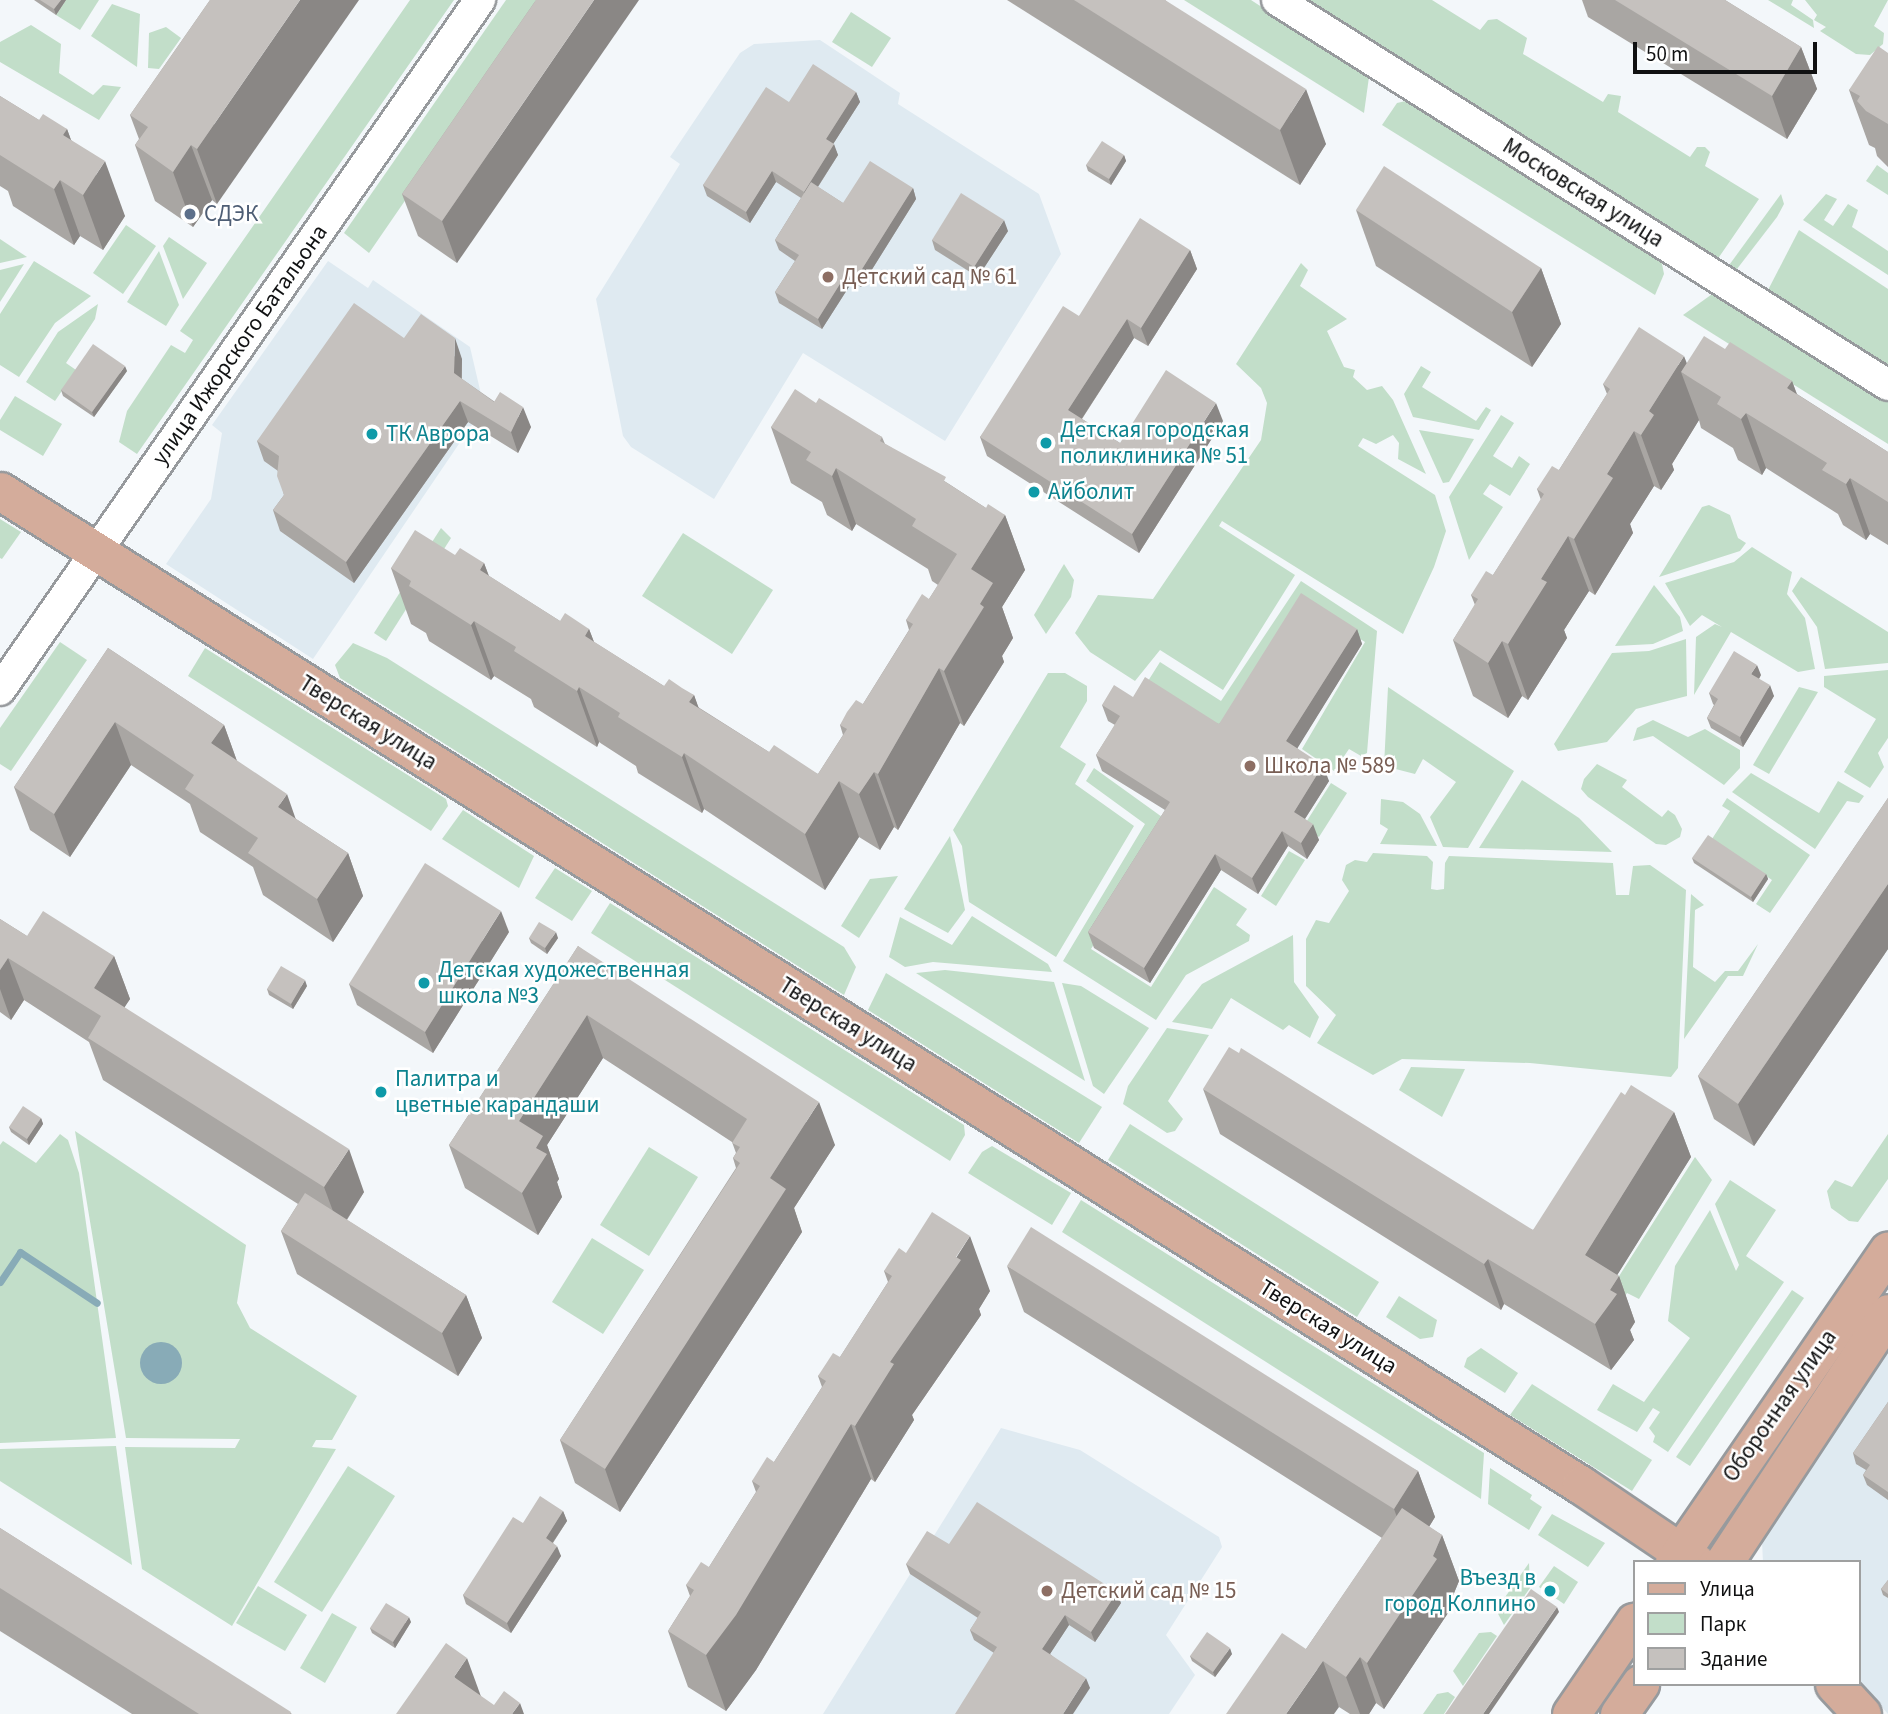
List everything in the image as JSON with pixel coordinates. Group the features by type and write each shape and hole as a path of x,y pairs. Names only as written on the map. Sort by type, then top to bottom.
{"main road":[{"name":"Тверская улица","path":"0,491 1683,1558"},
{"name":"Оборонная улица","path":"1683,1558 1888,1251"},
{"name":"Оборонная улица","path":"1725,1560 1888,1313"},
{"path":"1572,1714 1632,1625"},
{"path":"1619,1714 1639,1686"},
{"path":"1836,1686 1861,1714"}],"street":[{"name":"улица Ижорского Батальона","path":"0,690 480,0"},
{"name":"Московская улица","path":"1277,0 1888,385"}],"shaded area":[{"name":"Детский сад № 61","path":"820,40 900,93 898,104 1039,194 1061,254 945,441 803,353 714,499 631,447 623,436 596,299 680,164 670,157 740,53 754,44"},
{"path":"328,261 368,288 373,280 470,347 484,407 313,659 166,564 211,499 222,433 212,425"},
{"path":"1888,1342 1888,1714 1860,1682 1860,1560 1763,1560 1763,1529"},
{"name":"Детский сад № 15","path":"1001,1428 1080,1450 1219,1537 1222,1547 1166,1635 1195,1675 1169,1714 823,1714"}],"green space":[{"path":"66,0 99,0 80,30 56,15"},
{"path":"410,0 454,0 137,454 119,442 127,411 171,345 185,353 193,340 180,331"},
{"path":"506,0 543,0 369,253 344,233"},
{"path":"1184,0 1251,0 1369,77 1364,113"},
{"path":"1300,0 1432,0 1480,30 1488,20 1497,19 1527,38 1523,54 1603,102 1608,94 1621,96 1618,112 1690,157 1697,147 1705,147 1710,152 1705,166 1759,199 1717,260"},
{"path":"1768,0 1793,0 1791,5 1813,20 1814,28"},
{"path":"1805,0 1888,0 1874,26 1884,33 1883,44 1870,55 1856,54 1820,31 1826,27 1814,20 1817,15"},
{"path":"112,4 140,14 137,67 91,36"},
{"path":"851,12 891,38 872,67 832,42"},
{"path":"31,25 61,44 59,73 93,95 103,85 121,87 99,120 0,62 0,42"},
{"path":"166,27 181,38 159,69 148,68 149,33"},
{"path":"1410,100 1661,259 1664,274 1655,295 1382,125 1397,103"},
{"path":"1877,165 1888,173 1888,195 1866,181"},
{"path":"1781,194 1784,204 1777,217 1737,269 1727,268"},
{"path":"1826,194 1837,199 1824,220 1833,226 1848,204 1858,210 1852,227 1888,251 1888,275 1803,220"},
{"path":"126,225 156,246 123,294 93,273"},
{"path":"1799,230 1888,289 1888,369 1767,292"},
{"path":"169,237 207,263 183,299 163,246"},
{"path":"0,239 27,257 0,263"},
{"path":"159,251 179,305 166,326 127,302"},
{"path":"34,261 91,296 55,323 19,377 0,365 0,314"},
{"path":"1301,263 1308,270 1300,286 1347,319 1327,331 1344,367 1355,370 1353,377 1367,390 1382,386 1393,400 1426,474 1398,459 1399,443 1393,435 1376,444 1363,438 1358,446 1435,495 1446,531 1434,567 1403,634 1222,521 1219,526 1295,575 1223,690 1160,650 1135,681 1090,652 1075,633 1098,595 1153,599 1261,440 1267,403 1261,388 1236,364"},
{"path":"24,264 0,302 0,270"},
{"path":"1715,292 1888,401 1888,444 1683,315"},
{"path":"98,304 95,319 66,363 76,370 55,401 26,382 58,332"},
{"path":"1421,366 1431,372 1422,387 1476,421 1486,407 1491,410 1479,430 1413,417 1404,394"},
{"path":"15,396 62,424 43,456 0,430 0,420"},
{"path":"1501,415 1514,423 1493,456 1512,468 1519,456 1530,464 1510,496 1490,484 1483,494 1503,507 1469,560 1449,497"},
{"path":"1419,430 1474,439 1449,482 1443,483"},
{"path":"1709,505 1730,515 1738,538 1746,543 1740,551 1659,577 1702,507"},
{"path":"0,519 21,532 2,559 0,558"},
{"path":"441,528 451,538 386,641 374,633"},
{"path":"683,533 773,590 732,654 642,596"},
{"path":"1752,547 1792,572 1787,594 1805,618 1815,669 1798,672 1731,632 1694,695 1696,637 1715,624 1722,627 1702,615 1690,626 1665,583 1734,562"},
{"path":"1064,564 1074,580 1071,597 1046,634 1034,615"},
{"path":"1801,577 1888,632 1888,663 1825,669 1817,627 1792,591"},
{"path":"1301,581 1377,631 1367,753 1361,756 1349,749 1334,771 1302,749 1365,642 1307,605 1227,732 1148,681 1160,662 1221,701"},
{"path":"1654,585 1680,617 1683,631 1653,644 1615,646"},
{"path":"1686,639 1687,696 1636,709 1607,742 1558,751 1554,744 1612,653 1649,651"},
{"path":"60,642 87,660 11,771 0,764 0,728"},
{"path":"353,643 387,658 844,947 856,967 844,995 340,678 335,665"},
{"path":"205,648 446,799 448,806 431,831 188,676"},
{"path":"1888,670 1888,738 1878,753 1884,767 1870,788 1844,772 1876,719 1824,687 1824,676"},
{"path":"1048,673 1065,673 1087,686 1087,701 1060,747 1086,764 1075,784 1134,826 1056,957 969,902 962,846 953,830"},
{"path":"1388,687 1514,771 1468,848 1443,847 1430,817 1456,782 1423,759 1415,774 1384,766"},
{"path":"1799,687 1818,692 1769,774 1753,765"},
{"path":"1653,720 1688,737 1705,729 1740,750 1740,768 1724,785 1653,736 1633,741 1637,728"},
{"path":"1597,764 1627,780 1622,787 1662,817 1668,810 1675,815 1682,829 1680,837 1666,845 1656,844 1588,797 1581,789 1584,779"},
{"path":"1094,768 1169,822 1091,949 1151,987 1214,887 1247,909 1236,925 1250,935 1249,941 1186,975 1156,1020 1063,961 1145,824 1086,781"},
{"path":"1751,773 1819,813 1838,781 1864,796 1859,803 1847,801 1815,849 1732,792"},
{"path":"1522,780 1579,818 1612,852 1479,848"},
{"path":"1331,783 1347,793 1319,837 1303,827"},
{"path":"1727,798 1810,855 1770,913 1756,904 1772,880 1712,839 1730,811 1722,806"},
{"path":"1381,799 1403,802 1420,814 1437,846 1380,844 1388,829 1380,824"},
{"path":"463,810 534,856 519,888 442,839"},
{"path":"950,836 965,910 948,933 904,909"},
{"path":"1289,851 1305,860 1276,906 1261,896"},
{"path":"1373,853 1427,856 1433,862 1431,889 1437,890 1444,889 1445,863 1449,856 1613,863 1616,895 1629,895 1633,866 1650,865 1686,890 1678,1068 1671,1077 1530,1063 1402,1059 1373,1075 1317,1043 1336,1015 1306,986 1306,939 1316,920 1329,923 1349,891 1342,880 1346,865 1355,860 1367,862"},
{"path":"555,868 592,891 572,921 535,898"},
{"path":"898,876 859,938 841,926 870,879"},
{"path":"1691,894 1704,905 1695,910 1693,967 1715,982 1725,971 1738,971 1758,944 1743,976 1728,976 1684,1039"},
{"path":"610,903 964,1125 965,1135 950,1161 591,933"},
{"path":"972,916 1048,964 1052,972 933,962 905,967 889,957 900,917 952,945"},
{"path":"1293,935 1294,982 1319,1017 1310,1038 1289,1025 1283,1030 1231,998 1212,1029 1172,1022 1202,984"},
{"path":"945,970 1054,982 1085,1081 916,973"},
{"path":"886,973 1102,1107 1079,1143 868,1010"},
{"path":"1062,983 1081,986 1149,1028 1104,1094 1093,1086"},
{"path":"1167,1028 1209,1035 1168,1101 1183,1119 1175,1131 1167,1133 1123,1104 1128,1086"},
{"path":"1411,1067 1465,1069 1442,1117 1399,1090"},
{"path":"1130,1124 1379,1282 1357,1317 1108,1160"},
{"path":"75,1131 246,1245 237,1303 250,1328 357,1396 332,1440 316,1440 312,1447 336,1449 232,1626 142,1569 125,1447 235,1448 240,1439 126,1438"},
{"path":"60,1134 68,1140 79,1173 116,1438 0,1443 0,1145 3,1141 36,1163"},
{"path":"1888,1134 1888,1179 1858,1222 1849,1221 1831,1208 1827,1191 1835,1180 1852,1187"},
{"path":"992,1146 1071,1193 1052,1225 968,1173 982,1152"},
{"path":"649,1147 698,1177 649,1256 600,1225"},
{"path":"1695,1157 1712,1180 1639,1299 1627,1293 1620,1303 1607,1295"},
{"path":"1730,1180 1776,1210 1746,1256 1784,1282 1668,1452 1653,1442 1655,1436 1649,1428 1660,1412 1653,1408 1637,1432 1597,1410 1613,1384 1644,1402 1690,1338 1668,1321 1675,1266 1710,1210 1736,1271 1739,1265 1715,1204"},
{"path":"1081,1200 1484,1453 1481,1499 1062,1232"},
{"path":"592,1238 644,1270 603,1334 552,1302"},
{"path":"1792,1290 1804,1298 1690,1466 1676,1457"},
{"path":"1399,1296 1437,1320 1433,1337 1420,1339 1386,1317"},
{"path":"1481,1348 1518,1373 1505,1393 1464,1367 1467,1358"},
{"path":"1532,1384 1652,1460 1632,1491 1510,1415"},
{"path":"116,1446 132,1565 0,1481 0,1449"},
{"path":"348,1466 395,1496 322,1612 274,1582"},
{"path":"1490,1468 1532,1495 1530,1499 1542,1507 1529,1530 1488,1504"},
{"path":"1552,1514 1605,1543 1588,1567 1538,1535"},
{"path":"1529,1563 1530,1588 1504,1625 1496,1610"},
{"path":"1554,1566 1578,1582 1564,1604 1539,1587"},
{"path":"258,1586 307,1615 285,1651 236,1623"},
{"path":"332,1613 357,1627 325,1683 300,1668"},
{"path":"1491,1632 1497,1636 1463,1686 1453,1671 1479,1633"},
{"path":"1448,1692 1455,1697 1444,1714 1423,1714 1437,1694"}],"water":[{"path":"161,1342 176,1348 182,1363 176,1378 161,1384 146,1378 140,1363 146,1348"}],"building":[{"path":"40,0 61,0 54,9"},
{"path":"210,0 300,0 197,149 191,145 173,172 135,145 148,127 130,115"},
{"path":"536,0 594,0 442,221 402,194"},
{"path":"1074,0 1165,0 1306,89 1280,130"},
{"path":"1615,0 1725,0 1801,47 1772,96"},
{"path":"1878,46 1888,53 1888,124 1866,111 1857,101 1860,96 1849,90"},
{"path":"813,64 856,92 826,139 834,144 804,192 772,171 746,212 703,185 766,87 789,102"},
{"path":"0,96 39,120 43,114 67,129 63,135 105,161 83,195 60,180 54,189 0,155"},
{"path":"1102,141 1124,155 1109,179 1086,165"},
{"path":"870,161 913,188 857,277 848,271 818,319 775,292 799,255 775,240 811,182 843,203"},
{"path":"1384,166 1541,268 1512,312 1356,210"},
{"path":"961,193 1004,220 974,267 932,240"},
{"path":"1140,218 1190,250 1141,328 1127,319 1068,410 1120,443 1166,370 1216,403 1132,534 980,437 1063,306 1079,316"},
{"name":"ТК Аврора","path":"354,303 404,338 421,314 455,338 454,373 494,402 500,392 523,407 511,432 460,401 346,562 273,510 284,495 277,476 279,456 257,441"},
{"path":"1639,327 1684,356 1649,411 1654,415 1641,435 1634,431 1607,474 1613,478 1574,539 1568,536 1541,579 1547,582 1508,644 1502,641 1488,663 1453,640 1478,599 1471,595 1486,571 1493,575 1544,494 1537,489 1552,466 1559,470 1610,389 1603,384"},
{"path":"1704,336 1725,349 1730,342 1792,381 1787,388 1888,452 1888,502 1850,478 1846,484 1822,470 1827,463 1746,413 1741,419 1717,404 1721,397 1681,372"},
{"path":"93,344 125,366 92,412 61,390"},
{"path":"795,389 816,403 819,398 882,437 880,441 946,477 944,481 986,508 988,504 1005,515 971,569 993,583 980,604 984,607 944,671 939,668 878,774 874,772 859,794 839,781 805,834 684,753 682,757 618,717 620,713 579,687 577,691 514,651 516,647 474,621 471,625 409,586 411,581 391,568 415,530 455,555 460,548 484,563 480,570 560,621 565,613 589,629 585,636 664,686 669,679 694,695 689,702 769,752 774,745 818,774 847,729 840,725 847,712 856,700 863,704 913,624 906,620 922,594 929,599 957,554 912,526 916,519 836,468 832,476 806,460 811,452 771,427"},
{"path":"1301,593 1357,629 1286,741 1323,765 1294,812 1313,824 1301,843 1282,831 1252,878 1215,854 1144,968 1088,932 1170,802 1096,755 1120,716 1102,705 1114,685 1133,697 1145,677 1219,724"},
{"path":"108,648 224,725 211,743 287,794 278,807 348,853 317,899 248,853 258,838 185,789 194,775 115,722 54,814 14,787"},
{"path":"1734,651 1757,665 1751,674 1770,685 1740,737 1707,718 1718,699 1709,693"},
{"path":"1888,798 1888,884 1738,1104 1698,1076"},
{"path":"1708,835 1766,874 1751,897 1692,858"},
{"name":"Детская художественная школа №3","path":"425,863 501,911 425,1032 349,984"},
{"path":"43,911 114,956 94,988 349,1149 324,1187 88,1038 101,1016 8,958 0,970 0,919 27,936"},
{"path":"539,922 556,932 545,948 529,938"},
{"path":"578,946 819,1102 770,1178 786,1189 605,1469 560,1440 740,1163 733,1158 740,1147 732,1143 747,1119 587,1015 519,1121 543,1136 536,1148 547,1154 522,1193 449,1145"},
{"path":"281,966 305,980 291,1004 267,989"},
{"path":"1229,1047 1239,1053 1241,1048 1533,1230 1621,1092 1625,1095 1631,1085 1674,1112 1585,1255 1619,1276 1610,1290 1617,1294 1595,1324 1488,1259 1484,1264 1203,1089"},
{"path":"23,1106 41,1118 27,1139 9,1127"},
{"path":"305,1193 466,1295 442,1333 281,1231"},
{"path":"932,1212 970,1236 956,1257 961,1260 890,1362 894,1364 855,1426 851,1424 736,1615 706,1655 668,1631 694,1590 686,1585 701,1562 709,1567 760,1486 752,1481 767,1457 774,1462 826,1381 818,1376 833,1353 840,1357 892,1276 884,1271 899,1248 906,1253"},
{"path":"1031,1227 1418,1471 1394,1509 1007,1266"},
{"path":"1888,1402 1888,1492 1863,1475 1870,1465 1853,1453"},
{"path":"540,1496 563,1511 546,1538 557,1546 507,1623 463,1595 513,1517 523,1523"},
{"path":"977,1502 1117,1592 1091,1632 1065,1615 1042,1649 1086,1678 1063,1714 955,1714 997,1647 970,1630 981,1612 906,1564 927,1531 949,1544"},
{"path":"1402,1508 1442,1535 1433,1556 1437,1559 1367,1663 1360,1657 1346,1677 1323,1661 1286,1714 1226,1714 1282,1633 1306,1649"},
{"path":"0,1528 291,1712 290,1714 199,1714 0,1588"},
{"path":"1888,1580 1888,1594 1881,1589"},
{"path":"1531,1589 1557,1607 1483,1714 1445,1714"},
{"path":"386,1603 409,1617 393,1642 370,1628"},
{"path":"1207,1632 1230,1648 1213,1672 1190,1656"},
{"path":"446,1643 467,1658 454,1677 494,1705 504,1691 520,1703 512,1714 396,1714"}],"waterway":[{"path":"0,1282 20,1252 97,1303"}],"place":[{"name":"СДЭК","path":"190,214"},
{"name":"Детский сад № 61","path":"828,277"},
{"name":"ТК Аврора","path":"372,434"},
{"name":"Детская городская поликлиника № 51","path":"1046,443"},
{"name":"Айболит","path":"1034,492"},
{"name":"Школа № 589","path":"1250,766"},
{"name":"Детская художественная школа №3","path":"424,983"},
{"name":"Палитра и цветные карандаши","path":"381,1092"},
{"name":"Детский сад № 15","path":"1047,1591"},
{"name":"Въезд в город Колпино","path":"1550,1591"}]}
